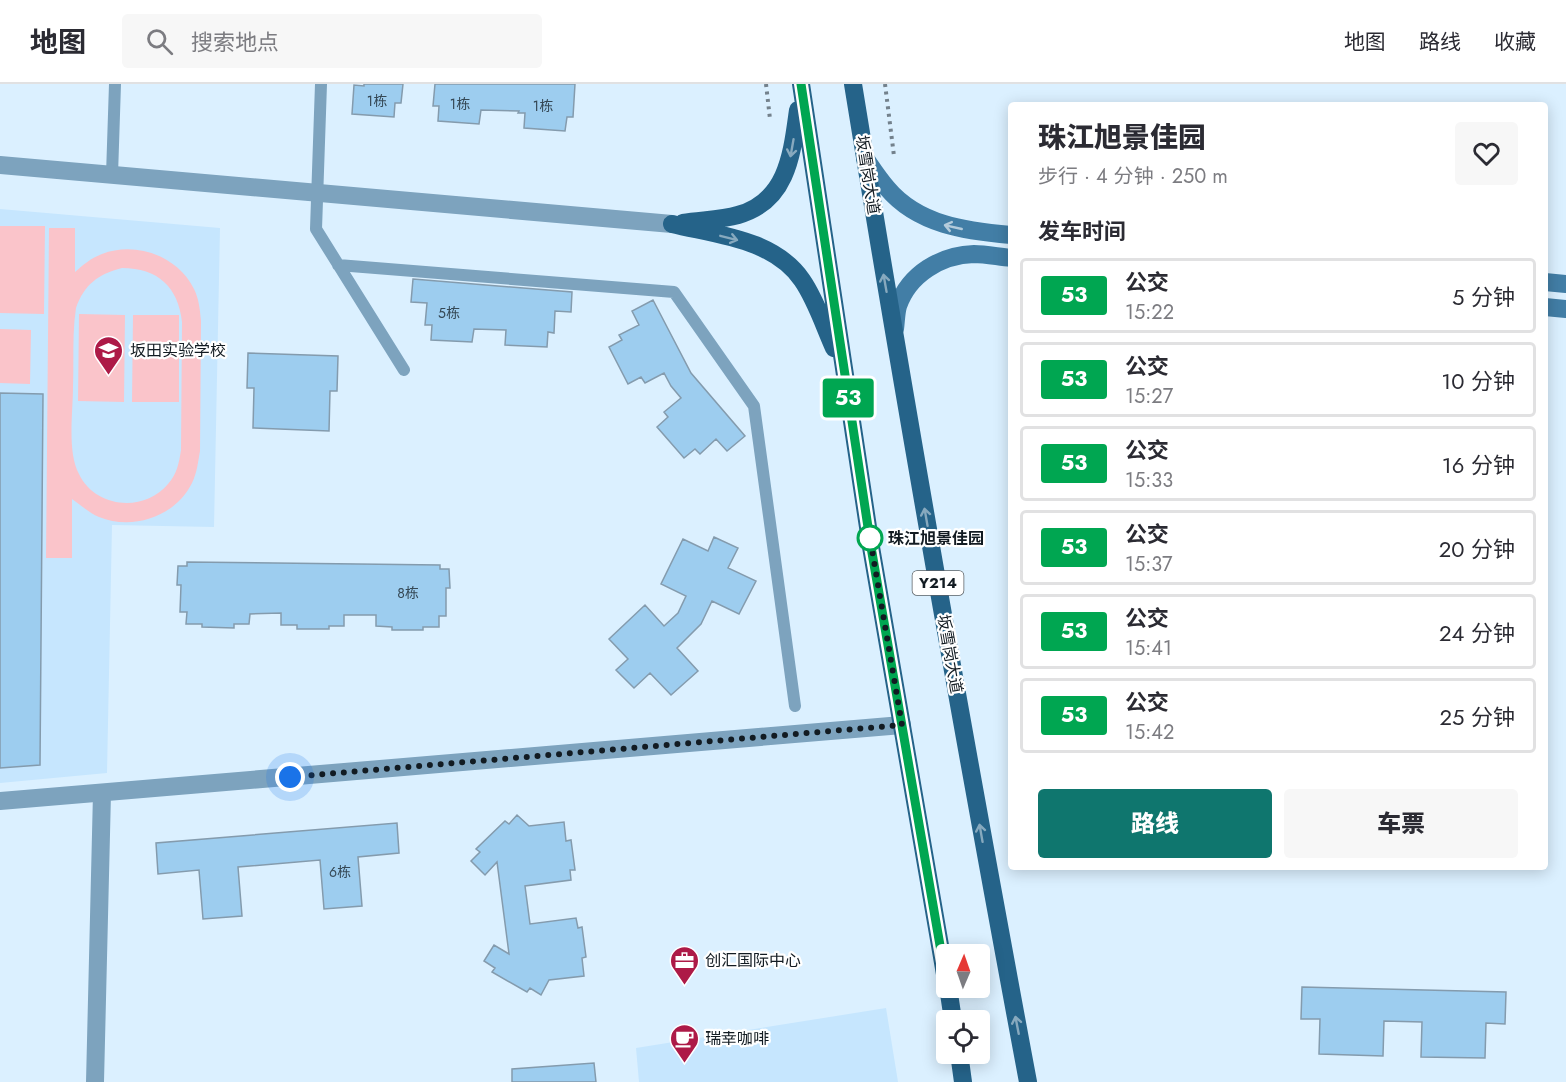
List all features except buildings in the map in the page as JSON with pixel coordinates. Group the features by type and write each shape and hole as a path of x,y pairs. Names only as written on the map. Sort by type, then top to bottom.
{"main road":[{"name":"坂雪岗大道","path":"853,84 894,334 982,836 1028,1082"},
{"path":"672,224 737,216 768,197 788,167 801,87"},
{"path":"801,87 871,547 940,944"},
{"path":"672,224 750,243 765,249 792,268 810,294 844,371"},
{"path":"961,1064 963,1082"}],"street":[{"path":"865,158 888,190 913,211 940,224 1008,235"},
{"path":"0,165 672,224"},
{"path":"894,334 898,308 907,287 925,270 948,258 974,254 1008,258"},
{"path":"1548,282 1566,284"},
{"path":"1548,307 1566,309"},
{"path":"0,801 902,725"},
{"path":"95,1082 102,793"}],"lane":[{"path":"112,174 116,84"},
{"path":"321,84 316,229 404,370"},
{"path":"338,265 674,292 753,406 795,706"}],"path":[{"path":"766,84 770,119"},
{"path":"885,84 894,156"}],"shaded area":[{"name":"坂田实验学校","path":"0,209 220,228 214,527 112,525 107,773 0,783"},
{"path":"0,226 45,226 44,314 0,313"},
{"path":"49,228 75,228 75,272 102,254 128,249 142,251 155,254 178,268 194,289 201,321 200,451 195,475 185,495 165,512 152,518 126,522 112,521 95,515 72,499 72,558 46,558","holes":["135,269 156,276 164,282 171,290 180,310 182,322 181,450 174,476 158,493 134,503 120,503 96,494 86,485 75,465 72,432 74,328 79,300 93,282 113,270"]},
{"path":"79,314 125,315 124,402 78,401"},
{"path":"133,315 179,315 179,402 132,402"},
{"path":"0,329 31,330 30,384 0,383"},
{"path":"886,1008 898,1082 639,1082 636,1048"}],"bus line":[{"name":"53","path":"801,84 871,547 940,944"}],"place":[{"name":"坂田实验学校","path":"109,376"},
{"name":"珠江旭景佳园","path":"870,538"},
{"name":"创汇国际中心","path":"684,986"},
{"name":"瑞幸咖啡","path":"684,1064"}],"route":[{"path":"290,777 902,725 870,538"}]}
